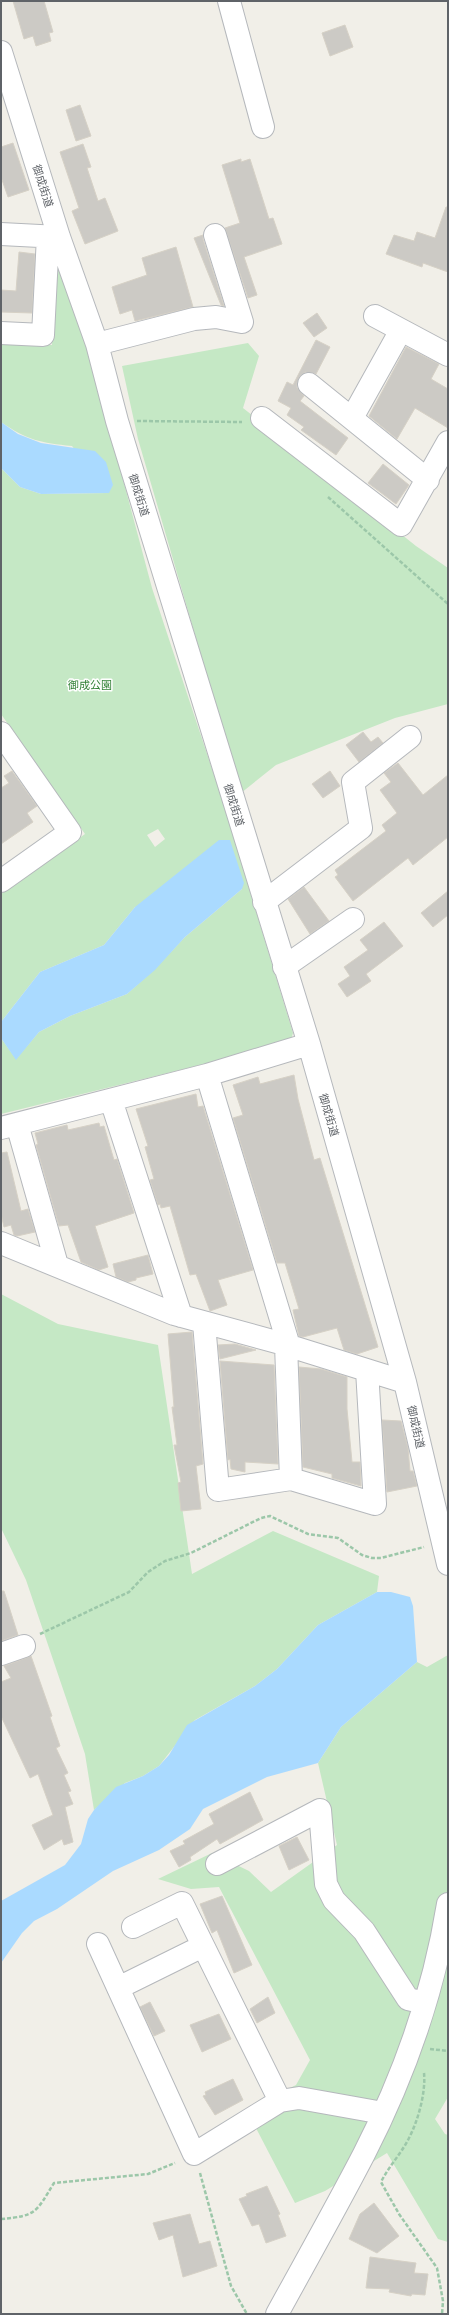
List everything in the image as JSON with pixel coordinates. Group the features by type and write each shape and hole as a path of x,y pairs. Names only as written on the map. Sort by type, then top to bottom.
{"street":[{"path":"229,1 263,127"},
{"name":"御成街道","path":"1,52 54,237 97,344 117,421 308,1044 405,1382 448,1564"},
{"path":"1,234 54,237 43,335 1,333"},
{"path":"97,344 194,320 216,318 242,322 215,235"},
{"path":"374,316 448,355"},
{"path":"352,418 401,330"},
{"path":"309,384 428,480"},
{"path":"253,420 401,525 428,480 448,442"},
{"path":"1,733 70,832 1,881"},
{"path":"264,902 361,828 352,782 410,737"},
{"path":"284,967 353,918"},
{"path":"57,1265 9,1126 207,1075 308,1044"},
{"path":"207,1075 287,1346 291,1479"},
{"path":"111,1100 181,1316"},
{"path":"1,1243 181,1316 405,1382"},
{"path":"204,1323 218,1490 291,1479 375,1504 366,1370"},
{"path":"1,1654 24,1646"},
{"path":"217,1864 320,1810 326,1884 334,1900 364,1931 408,1999 425,2003"},
{"path":"133,1927 182,1903 280,2101"},
{"path":"277,2314 364,2154 384,2113 408,2056 425,2003 440,1948 448,1904"},
{"path":"98,1944 194,2154 280,2101 299,2098 384,2113"},
{"path":"118,1988 203,1946"}],"path":[{"path":"117,421 253,420"},
{"path":"323,492 448,604"},
{"path":"24,1646 35,1636 129,1592 148,1572 165,1561 191,1553 261,1518 270,1516 308,1534 338,1538 362,1555 372,1558 381,1558 444,1542"},
{"path":"408,2056 423,2068 425,2085 409,2138 389,2166 381,2182 399,2214 437,2268 443,2301 442,2314"},
{"path":"1,2220 25,2217 39,2207 54,2183 148,2174 194,2154 231,2286 247,2314"}],"green space":[{"name":"御成公園","path":"56,252 86,341 152,588 221,796 293,1033 290,1043 1,1114 1,1038 16,1059 39,1032 70,1016 127,994 155,969 185,937 242,889 135,907 104,945 40,972 1,1022 1,894 85,834 1,714 1,468 20,487 41,494 109,493 72,446 51,444 35,440 19,433 1,422 1,343 52,345","holes":["158,829 165,839 155,847 147,835"]},
{"path":"248,343 259,356 243,408 416,546 448,568 448,704 395,718 276,765 241,793 138,439 122,366"},
{"path":"1,1294 58,1324 158,1345 192,1574 273,1531 379,1576 377,1592 318,1625 277,1669 255,1686 195,1720 159,1766 143,1776 125,1783 94,1810 85,1754 26,1580 1,1528"},
{"path":"448,1655 448,2097 435,2119 445,2134 448,2135 448,2242 438,2239 387,2153 325,2191 295,2203 246,2109 296,2085 310,2060 219,1887 191,1889 158,1879 212,1853 249,1871 271,1892 337,1845 318,1763 341,1727 417,1662 427,1667"}],"water":[{"path":"1,422 18,434 41,443 95,451 106,462 113,485 109,493 41,494 20,487 1,468"},
{"path":"219,840 230,840 244,883 242,889 185,937 155,970 127,994 70,1016 39,1032 16,1060 1,1038 1,1022 40,972 104,945 135,907"},
{"path":"377,1592 391,1592 410,1597 413,1606 417,1662 341,1727 318,1763 267,1777 203,1809 190,1829 159,1850 113,1871 57,1909 34,1921 22,1933 1,1963 1,1901 65,1865 81,1844 88,1819 94,1810 116,1787 143,1776 159,1766 169,1755 187,1725 255,1686 277,1669 318,1625"}],"building":[{"path":"13,1 44,1 53,32 49,33 51,41 36,46 33,36 24,39"},
{"path":"345,25 353,47 330,56 322,33"},
{"path":"80,105 91,136 76,141 66,110"},
{"path":"13,143 29,190 8,197 1,177 1,147"},
{"path":"83,144 91,167 87,168 98,201 105,198 118,231 85,244 72,211 79,208 60,152"},
{"path":"241,159 241,162 250,159 269,219 273,218 282,244 244,257 257,295 248,298 225,228 240,223 222,165"},
{"path":"446,207 448,207 448,272 423,263 422,267 386,254 394,235 414,241 417,232 435,238"},
{"path":"203,235 224,306 221,305 194,238"},
{"path":"176,247 193,307 135,321 132,310 120,314 112,287 147,275 142,258"},
{"path":"19,252 35,254 32,313 1,312 1,290 16,291"},
{"path":"317,313 327,328 314,337 303,323"},
{"path":"316,340 330,347 316,374 305,372 300,376 297,382 297,388 304,396 300,401 348,438 336,455 301,430 304,427 287,415 291,408 278,401 287,382 293,385"},
{"path":"406,347 439,364 431,379 448,389 448,428 415,408 397,439 369,416"},
{"path":"383,464 409,485 396,504 368,483"},
{"path":"363,732 371,742 378,737 383,743 359,762 346,745"},
{"path":"398,763 423,795 448,775 448,837 413,865 408,858 353,901 335,877 338,875 335,870 386,831 382,825 397,813 380,790 391,782 384,773"},
{"path":"12,771 37,806 27,813 33,822 1,844 1,788 9,783 4,776"},
{"path":"330,771 340,786 323,798 312,784"},
{"path":"304,887 329,921 310,934 288,899"},
{"path":"448,891 448,915 433,927 421,913"},
{"path":"384,922 403,946 366,974 371,981 347,997 338,984 350,976 344,967 368,950 360,940"},
{"path":"294,1075 298,1099 314,1160 320,1158 378,1347 357,1354 344,1350 337,1328 303,1337 299,1336 293,1310 299,1309 285,1263 277,1263 233,1118 243,1115 233,1085 258,1077 260,1084"},
{"path":"196,1094 198,1107 203,1106 253,1270 218,1280 227,1305 210,1311 196,1274 190,1275 170,1206 161,1208 160,1204 158,1205 150,1180 154,1179 145,1147 148,1146 136,1109"},
{"path":"99,1123 100,1127 104,1126 114,1160 117,1159 134,1213 95,1226 108,1267 99,1270 81,1262 68,1225 59,1226 36,1145 38,1144 35,1133 67,1125 68,1130"},
{"path":"7,1152 21,1211 28,1209 35,1232 17,1236 14,1235 11,1225 4,1227 1,1214 1,1153"},
{"path":"148,1255 153,1274 136,1278 136,1280 128,1282 116,1277 113,1264"},
{"path":"192,1332 203,1464 196,1466 201,1509 181,1511 178,1483 181,1482 174,1445 177,1445 172,1407 174,1407 168,1334"},
{"path":"235,1344 256,1350 220,1359 218,1345"},
{"path":"220,1361 274,1365 278,1464 245,1462 245,1472 231,1469 230,1459 228,1460"},
{"path":"299,1367 321,1369 347,1377 347,1409 352,1462 360,1462 361,1486 332,1478 332,1474 303,1467"},
{"path":"382,1420 401,1421 408,1448 410,1471 413,1471 417,1486 387,1492"},
{"path":"1,1591 4,1591 18,1635 1,1641"},
{"path":"31,1656 52,1716 50,1717 60,1746 56,1748 68,1773 64,1775 71,1791 68,1792 73,1804 65,1807 73,1842 64,1845 62,1839 44,1850 32,1825 53,1815 38,1774 30,1778 1,1716 1,1682 11,1678 4,1666"},
{"path":"250,1792 263,1820 220,1844 217,1839 190,1857 191,1860 179,1867 170,1851 185,1844 183,1841 214,1824 209,1814"},
{"path":"297,1837 309,1860 289,1870 279,1846"},
{"path":"222,1896 252,1965 234,1973 217,1930 212,1933 200,1904"},
{"path":"268,1997 275,2013 257,2023 250,2009"},
{"path":"150,2002 165,2031 154,2036 140,2007"},
{"path":"219,2014 231,2039 202,2052 190,2025"},
{"path":"233,2079 243,2100 215,2115 203,2096 206,2095 205,2092"},
{"path":"267,2186 280,2214 278,2215 286,2236 266,2243 259,2224 252,2226 239,2199 247,2196 246,2194"},
{"path":"374,2203 399,2236 377,2253 349,2239 360,2214"},
{"path":"190,2214 199,2244 210,2241 217,2266 183,2277 173,2235 159,2240 153,2223"},
{"path":"370,2257 416,2263 414,2273 428,2274 425,2295 412,2294 411,2296 389,2292 390,2289 366,2288"}]}
